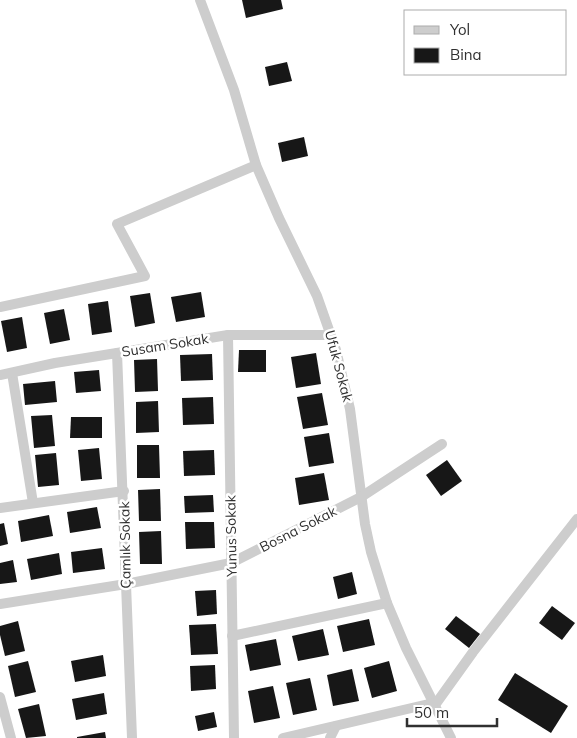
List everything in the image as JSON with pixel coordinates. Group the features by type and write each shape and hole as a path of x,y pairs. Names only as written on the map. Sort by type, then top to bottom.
{"street":[{"name":"Ufuk Sokak","path":"200,0 234,90 252,145 256,165 279,218 317,296 331,335 344,379 350,409 361,497 371,552 387,603 406,648 451,738"},
{"path":"0,307 145,276 117,224 256,165"},
{"name":"Susam Sokak","path":"0,375 55,363 228,335 331,335"},
{"name":"Yunus Sokak","path":"228,335 234,738"},
{"name":"Çamlık Sokak","path":"117,353 124,491 132,738"},
{"path":"12,373 33,503"},
{"name":"Bosna Sokak","path":"0,604 126,584 231,564 361,497 442,444"},
{"path":"0,508 124,491"},
{"path":"283,738 434,704 577,520"},
{"path":"232,636 387,603"},
{"path":"0,697 11,738"},
{"path":"330,738 336,726"}],"building":[{"path":"242,0 281,0 283,9 246,18"},
{"path":"287,62 292,81 269,86 265,67"},
{"path":"304,137 308,156 282,162 278,143"},
{"path":"201,292 205,317 176,322 171,297"},
{"path":"150,293 155,323 135,327 130,296"},
{"path":"108,301 112,332 92,335 88,304"},
{"path":"64,309 70,340 50,344 44,313"},
{"path":"22,317 27,348 7,352 1,321"},
{"path":"239,350 266,350 266,372 238,372"},
{"path":"316,353 321,384 296,388 291,357"},
{"path":"212,354 213,380 181,381 180,355"},
{"path":"157,359 158,391 135,392 134,360"},
{"path":"99,370 101,391 76,393 74,372"},
{"path":"55,381 57,402 25,405 23,384"},
{"path":"322,393 328,425 303,429 297,397"},
{"path":"213,397 214,424 183,425 182,398"},
{"path":"158,401 159,432 136,433 136,402"},
{"path":"52,415 55,446 34,448 31,416"},
{"path":"71,417 102,417 102,438 70,438"},
{"path":"329,433 334,463 309,467 304,437"},
{"path":"137,445 159,445 160,478 137,478"},
{"path":"99,448 102,479 81,481 78,450"},
{"path":"214,450 215,475 184,476 183,451"},
{"path":"56,453 59,485 38,487 35,455"},
{"path":"447,460 462,481 441,496 426,475"},
{"path":"324,473 329,500 299,505 295,478"},
{"path":"160,489 161,521 139,521 138,490"},
{"path":"213,495 214,512 185,513 184,496"},
{"path":"97,507 101,528 70,533 67,512"},
{"path":"49,515 53,536 21,542 18,521"},
{"path":"185,522 214,522 215,548 186,549"},
{"path":"4,523 8,544 0,546 0,524"},
{"path":"161,531 162,564 140,564 139,532"},
{"path":"102,548 105,569 73,573 71,552"},
{"path":"59,553 62,574 31,580 27,559"},
{"path":"13,560 17,582 0,584 0,563"},
{"path":"352,572 357,594 338,599 333,577"},
{"path":"216,590 217,614 197,616 195,591"},
{"path":"552,606 575,623 562,640 539,623"},
{"path":"456,616 480,634 469,648 445,629"},
{"path":"369,619 375,645 343,652 337,626"},
{"path":"18,621 25,651 5,656 0,626"},
{"path":"216,624 218,654 191,655 189,625"},
{"path":"323,629 329,655 298,661 292,636"},
{"path":"276,639 281,665 250,671 245,645"},
{"path":"103,655 106,676 75,682 71,661"},
{"path":"28,661 36,692 15,697 8,666"},
{"path":"389,661 397,691 372,698 364,668"},
{"path":"215,665 216,689 191,691 190,666"},
{"path":"352,669 359,701 333,706 327,675"},
{"path":"515,673 568,706 551,733 498,700"},
{"path":"310,678 317,710 293,715 286,683"},
{"path":"273,686 280,718 254,723 248,691"},
{"path":"104,693 107,714 76,720 72,699"},
{"path":"39,704 46,736 26,738 18,709"},
{"path":"214,712 217,727 198,731 195,716"},
{"path":"105,732 106,738 77,738 77,737"}]}
